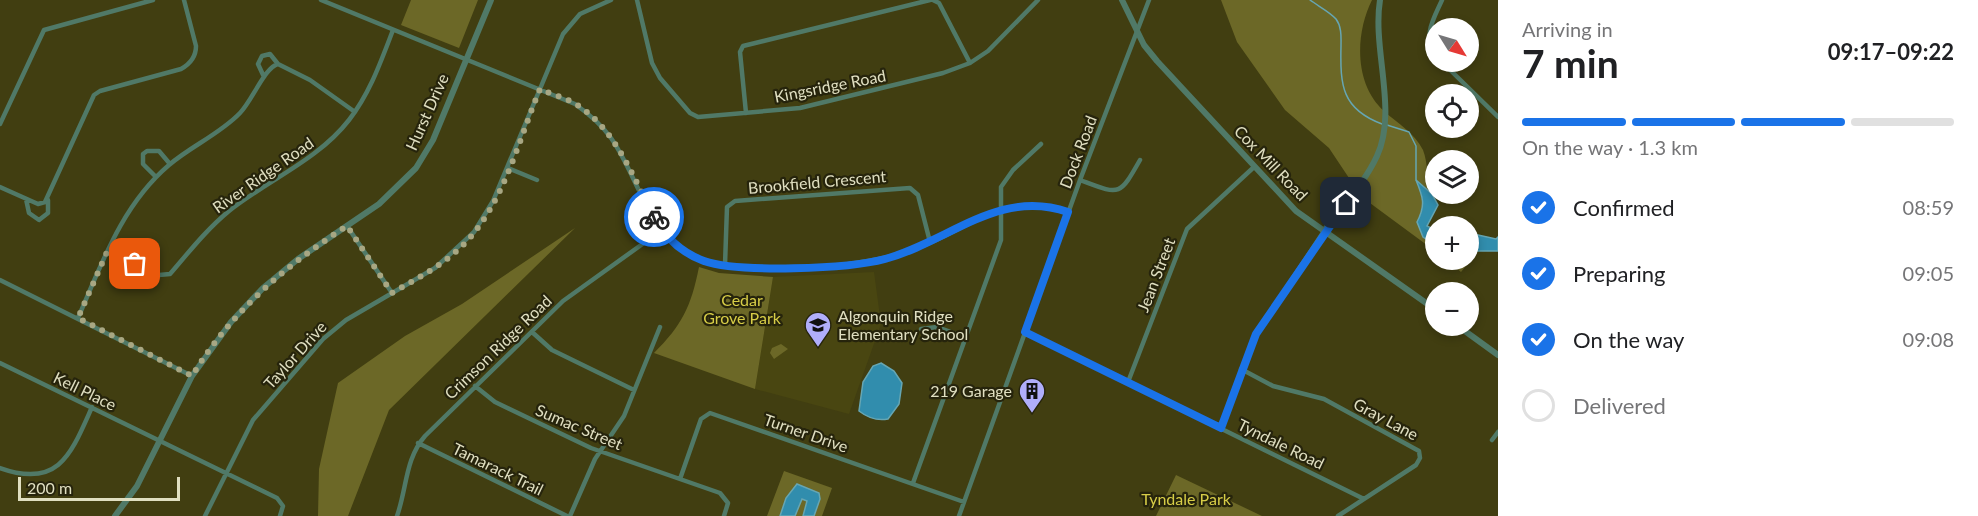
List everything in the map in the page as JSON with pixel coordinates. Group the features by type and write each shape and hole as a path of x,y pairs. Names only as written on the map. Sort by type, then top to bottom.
{"street":[{"path":"0,124 44,30 153,0"},
{"path":"26,199 29,213 39,220 48,213 48,200 94,95 100,91 182,69 192,60 196,46 184,0"},
{"path":"321,0 575,104 601,125 615,144 662,230 689,253 709,262 725,265 798,268 865,263 886,259 930,243 1002,208 1034,204 1068,212"},
{"name":"Hurst Drive","path":"115,516 132,495 192,376 231,322 263,288 298,259 396,191 422,159 439,127 465,58 491,0"},
{"name":"Taylor Drive","path":"205,516 253,420 316,347 338,326 435,268 468,239 490,207 559,42 568,26 589,9 611,0"},
{"name":"Kingsridge Road","path":"637,0 652,63 660,78 690,113 698,117 800,108 943,73 970,63 1002,39 1038,0"},
{"path":"746,113 740,52 743,46 932,0 939,3 970,63"},
{"name":"Cox Mill Road","path":"1122,0 1144,45 1157,61 1296,211 1425,302"},
{"name":"Dock Road","path":"959,516 1068,212 1149,0"},
{"path":"1221,428 1241,369 1261,325 1378,154 1385,114 1378,32 1380,0"},
{"path":"1435,18 1442,0"},
{"name":"River Ridge Road","path":"107,252 159,275 170,274 194,244 217,222 322,148 356,112 371,85 393,30"},
{"path":"264,77 258,64 262,56 270,54 278,64 310,80 356,112"},
{"path":"78,318 107,252 131,208 156,177 170,164 235,118 255,95 268,69 278,64"},
{"path":"1452,72 1498,117"},
{"path":"913,483 1000,240 1001,193 1004,181 1041,144"},
{"path":"156,177 143,164 143,154 147,151 159,151 170,164"},
{"path":"1080,180 1110,191 1118,190 1124,186 1140,159"},
{"name":"Jean Street","path":"1128,382 1187,229 1254,167"},
{"path":"508,168 537,180"},
{"path":"0,187 38,204 48,200"},
{"name":"Brookfield Crescent","path":"725,265 727,207 735,201 910,188 918,195 930,243"},
{"path":"347,226 392,293"},
{"name":"Crimson Ridge Road","path":"398,516 405,494 409,461 418,443 571,295 662,230"},
{"path":"0,280 192,376"},
{"path":"568,516 600,451 621,423 660,327"},
{"path":"921,329 937,327 965,337"},
{"path":"532,332 552,350 634,390"},
{"name":"Tyndale Road","path":"1025,332 1364,499"},
{"path":"1472,336 1498,354"},
{"name":"Kell Place","path":"0,363 277,498 283,506 280,516"},
{"name":"Gray Lane","path":"1241,369 1273,386 1324,399 1416,448 1420,455 1419,462 1338,516"},
{"name":"Sumac Street","path":"475,386 495,402 600,451 724,495 728,503 724,516"},
{"path":"0,468 24,475 51,471 69,455 92,407"},
{"name":"Turner Drive","path":"680,479 701,419 710,413 964,502"},
{"path":"1492,440 1498,432"},
{"name":"Tamarack Trail","path":"418,443 568,516"}],"shaded area":[{"name":"Algonquin Ridge Elementary School","path":"874,272 881,324 849,414 755,389 773,277"}],"green space":[{"path":"411,0 478,0 459,48 401,25"},
{"path":"1221,0 1372,0 1366,13 1360,43 1363,73 1374,100 1410,133 1423,150 1425,188 1417,181 1422,202 1417,222 1425,234 1425,244 1355,192 1353,184 1329,148 1285,110 1237,42"},
{"path":"575,228 389,410 348,516 318,516 319,469 338,383 405,336 462,304"},
{"name":"Cedar Grove Park","path":"699,267 719,273 773,277 755,389 654,353 672,333 684,314 693,293"},
{"path":"781,344 788,349 774,359 770,353 772,348"},
{"path":"784,471 832,488 822,516 767,516"},
{"name":"Tyndale Park","path":"1176,475 1262,516 1156,516"}],"water":[{"path":"1416,180 1425,188 1425,204 1438,205 1432,216 1425,216 1425,238 1417,222 1422,211 1420,191"},
{"path":"1479,235 1496,239 1498,237 1498,251 1479,251"},
{"path":"881,363 894,371 902,383 899,404 888,419 884,420 873,418 859,411 863,382 873,366"},
{"path":"797,484 819,493 820,499 814,516 803,516 807,501 802,499 795,516 780,516 786,498"}],"waterway":[{"path":"1310,0 1333,16 1339,25 1341,73 1346,94 1351,103 1369,118 1382,124"},
{"path":"1387,125 1409,132 1416,146 1416,180"}],"way so far":[{"path":"135,264 107,252 78,318 192,376 231,322 263,288 298,259 347,226 392,293 443,262 480,225 494,201 540,89 575,104 601,125 615,144 654,217"}],"place":[{"name":"Algonquin Ridge Elementary School","path":"818,348"},
{"name":"219 Garage","path":"1032,414"}],"route":[{"path":"654,217 675,244 702,260 735,266 798,268 858,264 886,259 943,237 1002,208 1034,204 1068,212 1025,332 1221,428 1249,347 1256,334 1324,231 1346,203"}]}
